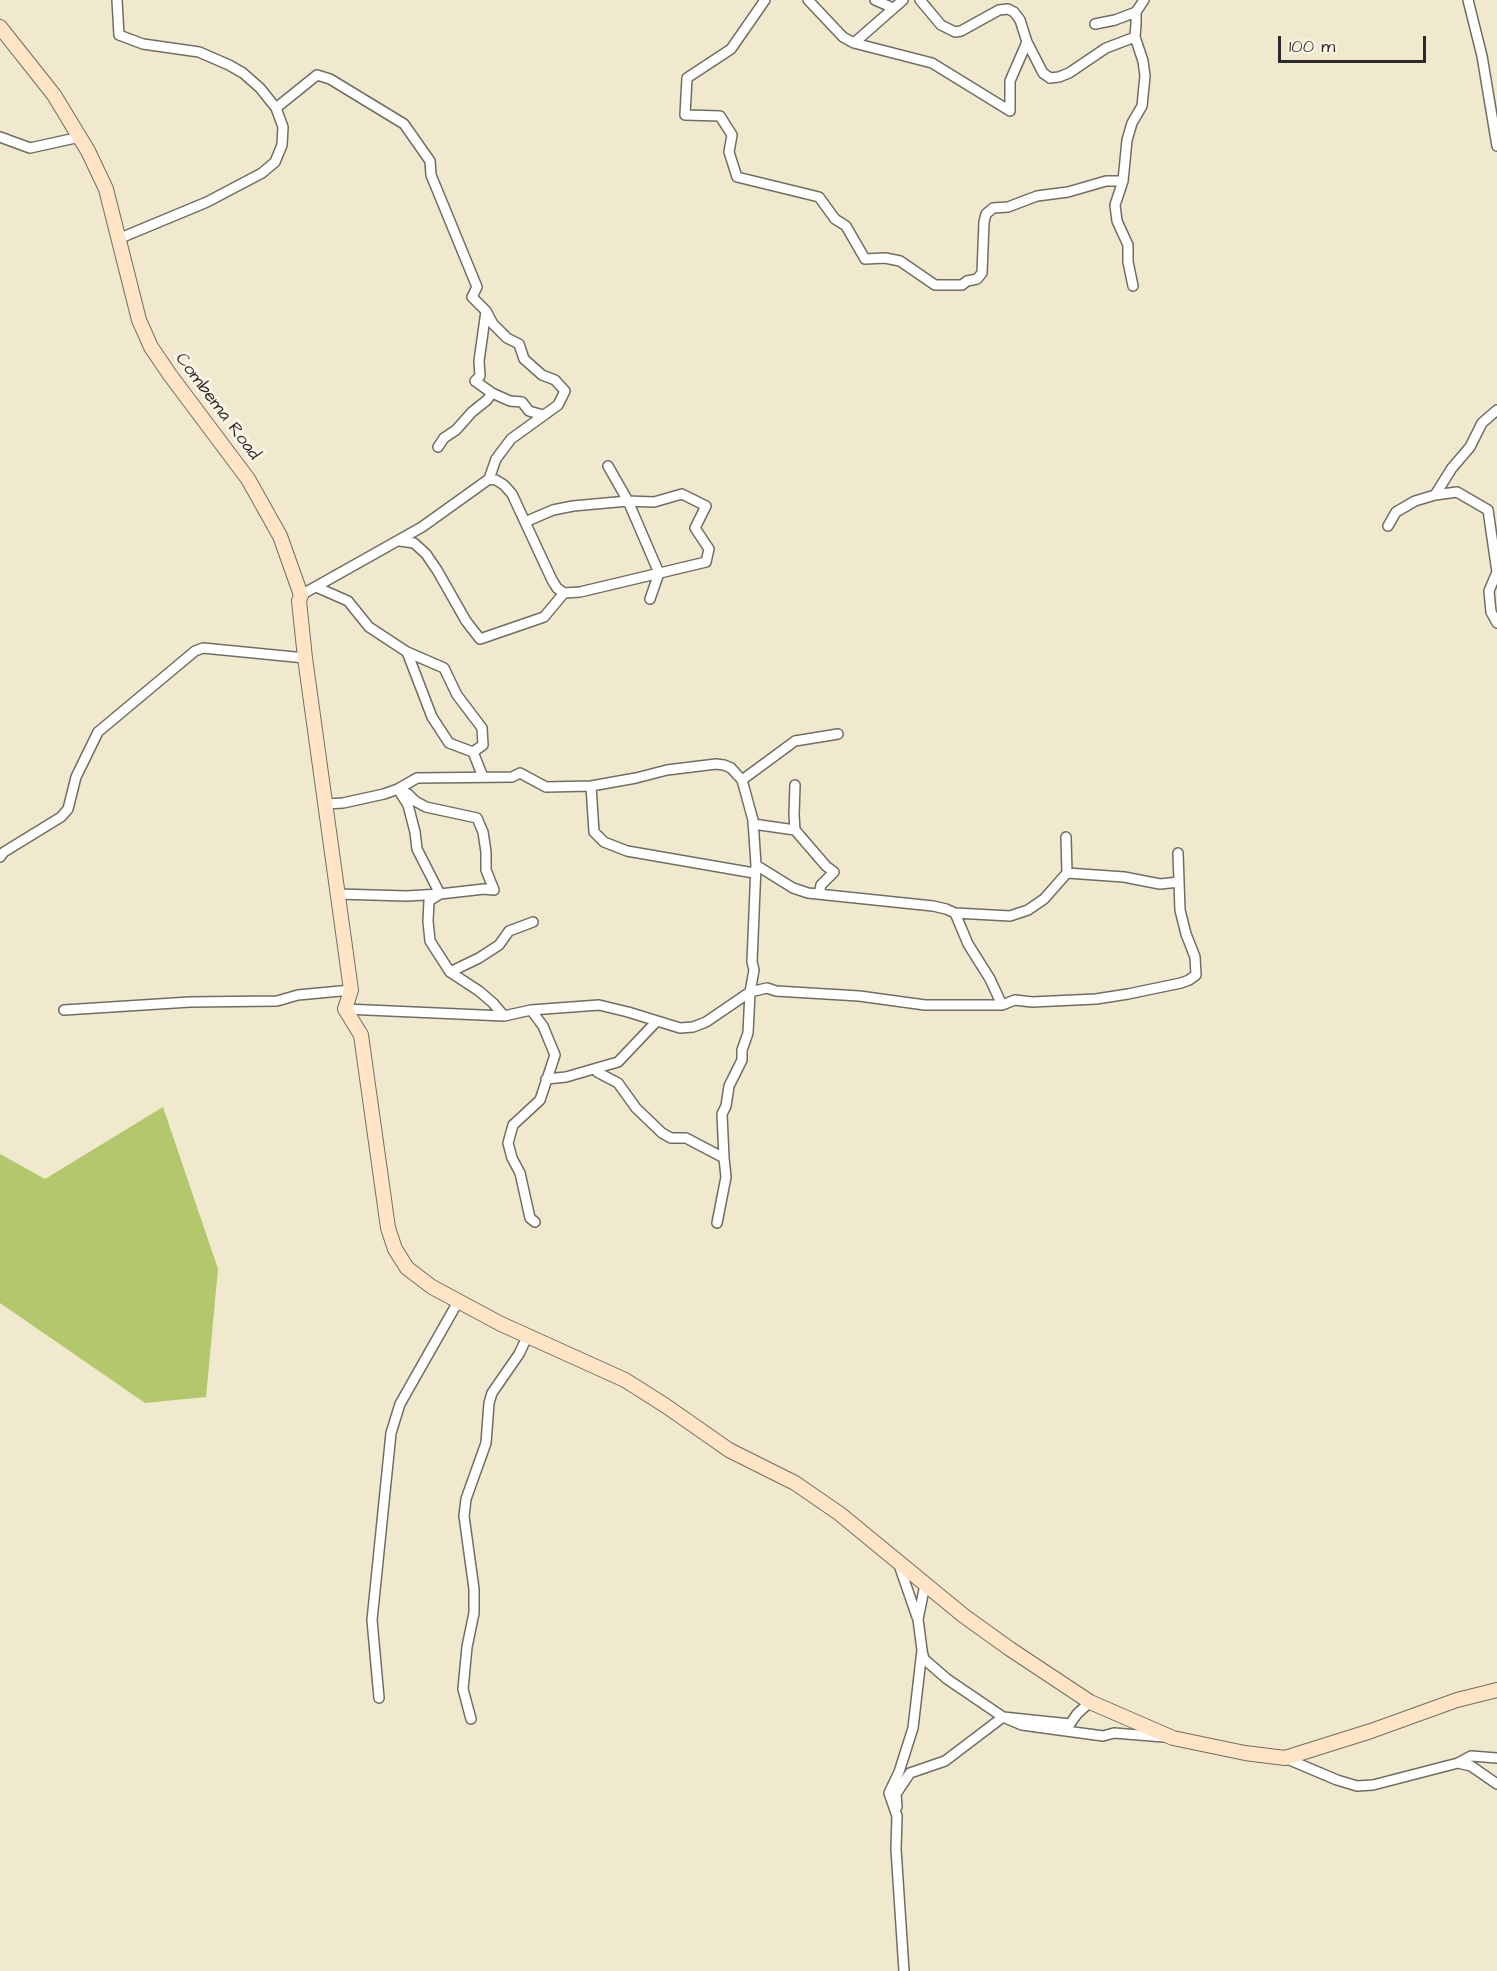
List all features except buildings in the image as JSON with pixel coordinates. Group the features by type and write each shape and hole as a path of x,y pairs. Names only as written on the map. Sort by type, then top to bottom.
{"street":[{"path":"117,0 119,35 143,44 199,52 229,65 243,73 260,88 276,108 283,127 282,145 275,162 262,173 207,202 118,239"},
{"path":"765,0 731,48 687,78 685,115 720,117 732,135 729,152 737,177 819,197 835,219 846,226 865,259 885,258 900,261 935,285 962,285 967,281 977,279 982,273 984,222 986,214 993,208 1008,207 1037,196 1068,192 1106,181 1123,181"},
{"path":"808,0 843,37 854,43 932,63 1010,111 1010,81 1027,42"},
{"path":"875,0 893,8"},
{"path":"854,43 903,0"},
{"path":"920,0 941,25 955,32 961,32 999,10 1008,9 1014,12 1020,20 1027,42 1043,73 1050,78 1069,73 1106,48 1135,37"},
{"path":"1133,286 1128,262 1128,245 1115,214 1115,205 1123,181 1127,140 1132,123 1142,106 1143,61 1135,37 1136,12 1144,0"},
{"path":"1468,0 1482,56 1496,140"},
{"path":"1095,24 1136,12"},
{"name":"Combema Road","path":"0,27 54,95 98,170 106,189 139,320 151,347 248,479 280,536 301,595 299,601 305,658 351,990"},
{"path":"276,108 318,75 330,79 404,124 430,161 431,175 477,287 472,297 486,311 493,324 507,338 519,344 524,359 542,375 555,380 565,391 558,405 511,439 496,459 489,479 400,541 301,595"},
{"path":"0,138 30,148 80,137"},
{"path":"486,311 478,361 480,376 475,381 492,393 510,401 522,402 529,411 543,415"},
{"path":"438,447 444,438 456,430 492,393"},
{"path":"1435,495 1452,468 1470,447 1482,423 1497,410"},
{"path":"608,466 628,501 659,573 650,599"},
{"path":"489,479 504,485 512,494 525,522 552,580 564,593 580,592 706,561 709,549 695,528 706,506 682,494 654,502 628,501 573,506 553,510 525,522"},
{"path":"1388,526 1396,512 1415,501 1435,495 1457,492 1488,510 1497,572 1489,591 1491,612 1497,622"},
{"path":"400,541 414,543 426,554 466,621 480,639 544,617 564,593"},
{"path":"316,587 348,601 369,627 407,652 444,668 457,695 482,728 483,745 473,752"},
{"path":"0,857 4,852 61,817 68,809 76,777 98,732 195,651 203,648 305,658"},
{"path":"407,652 432,717 449,742 473,752 483,777"},
{"path":"742,780 795,741 838,734"},
{"path":"325,804 343,803 398,789 417,778 512,777 520,773 546,787 591,786 657,772 716,764 731,768 742,780 753,824 755,869 752,962 754,970 750,992 748,1033 742,1050 742,1060 729,1086 726,1106 722,1114 726,1178 717,1223"},
{"path":"795,785 795,830 834,872 821,885 819,894"},
{"path":"591,786 594,832 604,842 627,851 755,869 793,888 819,894 933,906 955,913 1010,916 1028,910 1044,899 1067,873 1066,837"},
{"path":"398,789 408,805 417,849 440,894"},
{"path":"337,894 406,896 494,890 486,870 486,852 477,818 426,807 398,789"},
{"path":"753,824 795,830"},
{"path":"345,1009 504,1016 531,1010 599,1005 680,1028 693,1027 706,1022 750,992 767,988 776,991 872,998 925,1005 1002,1005 1015,1000 1032,1002 1096,999 1190,980 1196,975 1197,967 1180,910 1178,853"},
{"path":"1067,873 1124,877 1160,885 1179,882"},
{"path":"440,894 429,901 430,941 450,972 479,991 504,1016"},
{"path":"955,913 968,944 990,979 1002,1005"},
{"path":"450,972 480,958 500,945 509,931 533,922"},
{"path":"64,1010 190,1002 277,1001 298,995 351,990 345,1009 360,1035 388,1228 395,1249 407,1268 416,1277 501,1324 625,1380 729,1450 795,1483 840,1514 964,1616 1090,1702 1173,1738"},
{"path":"531,1010 543,1026 555,1055 540,1100 513,1125 508,1143 512,1158 520,1173 530,1218 535,1222"},
{"path":"546,1079 566,1077 618,1062 656,1022"},
{"path":"597,1068 597,1072 618,1083 636,1108 662,1133 671,1138 686,1138 724,1158"},
{"path":"379,1698 372,1620 391,1433 400,1404 459,1300"},
{"path":"471,1719 463,1689 467,1647 474,1613 474,1589 464,1516 466,1499 486,1443 492,1393 519,1354 528,1335"},
{"path":"898,1562 918,1619 924,1659 947,1679 1003,1717 1022,1725 1103,1736 1114,1732 1173,1738 1245,1753 1285,1758 1357,1786 1373,1785 1458,1763 1471,1756 1497,1758"},
{"path":"918,1619 925,1585"},
{"path":"897,1816 889,1793 899,1772 913,1728 922,1650"},
{"path":"1285,1758 1371,1731 1457,1700 1497,1690"},
{"path":"904,1971 896,1849 896,1794 910,1773 945,1761 1003,1717 1070,1724 1090,1702"},
{"path":"1458,1763 1471,1766 1497,1784"}],"green space":[{"path":"163,1107 218,1269 206,1397 145,1403 0,1303 0,1154 45,1179"}]}
